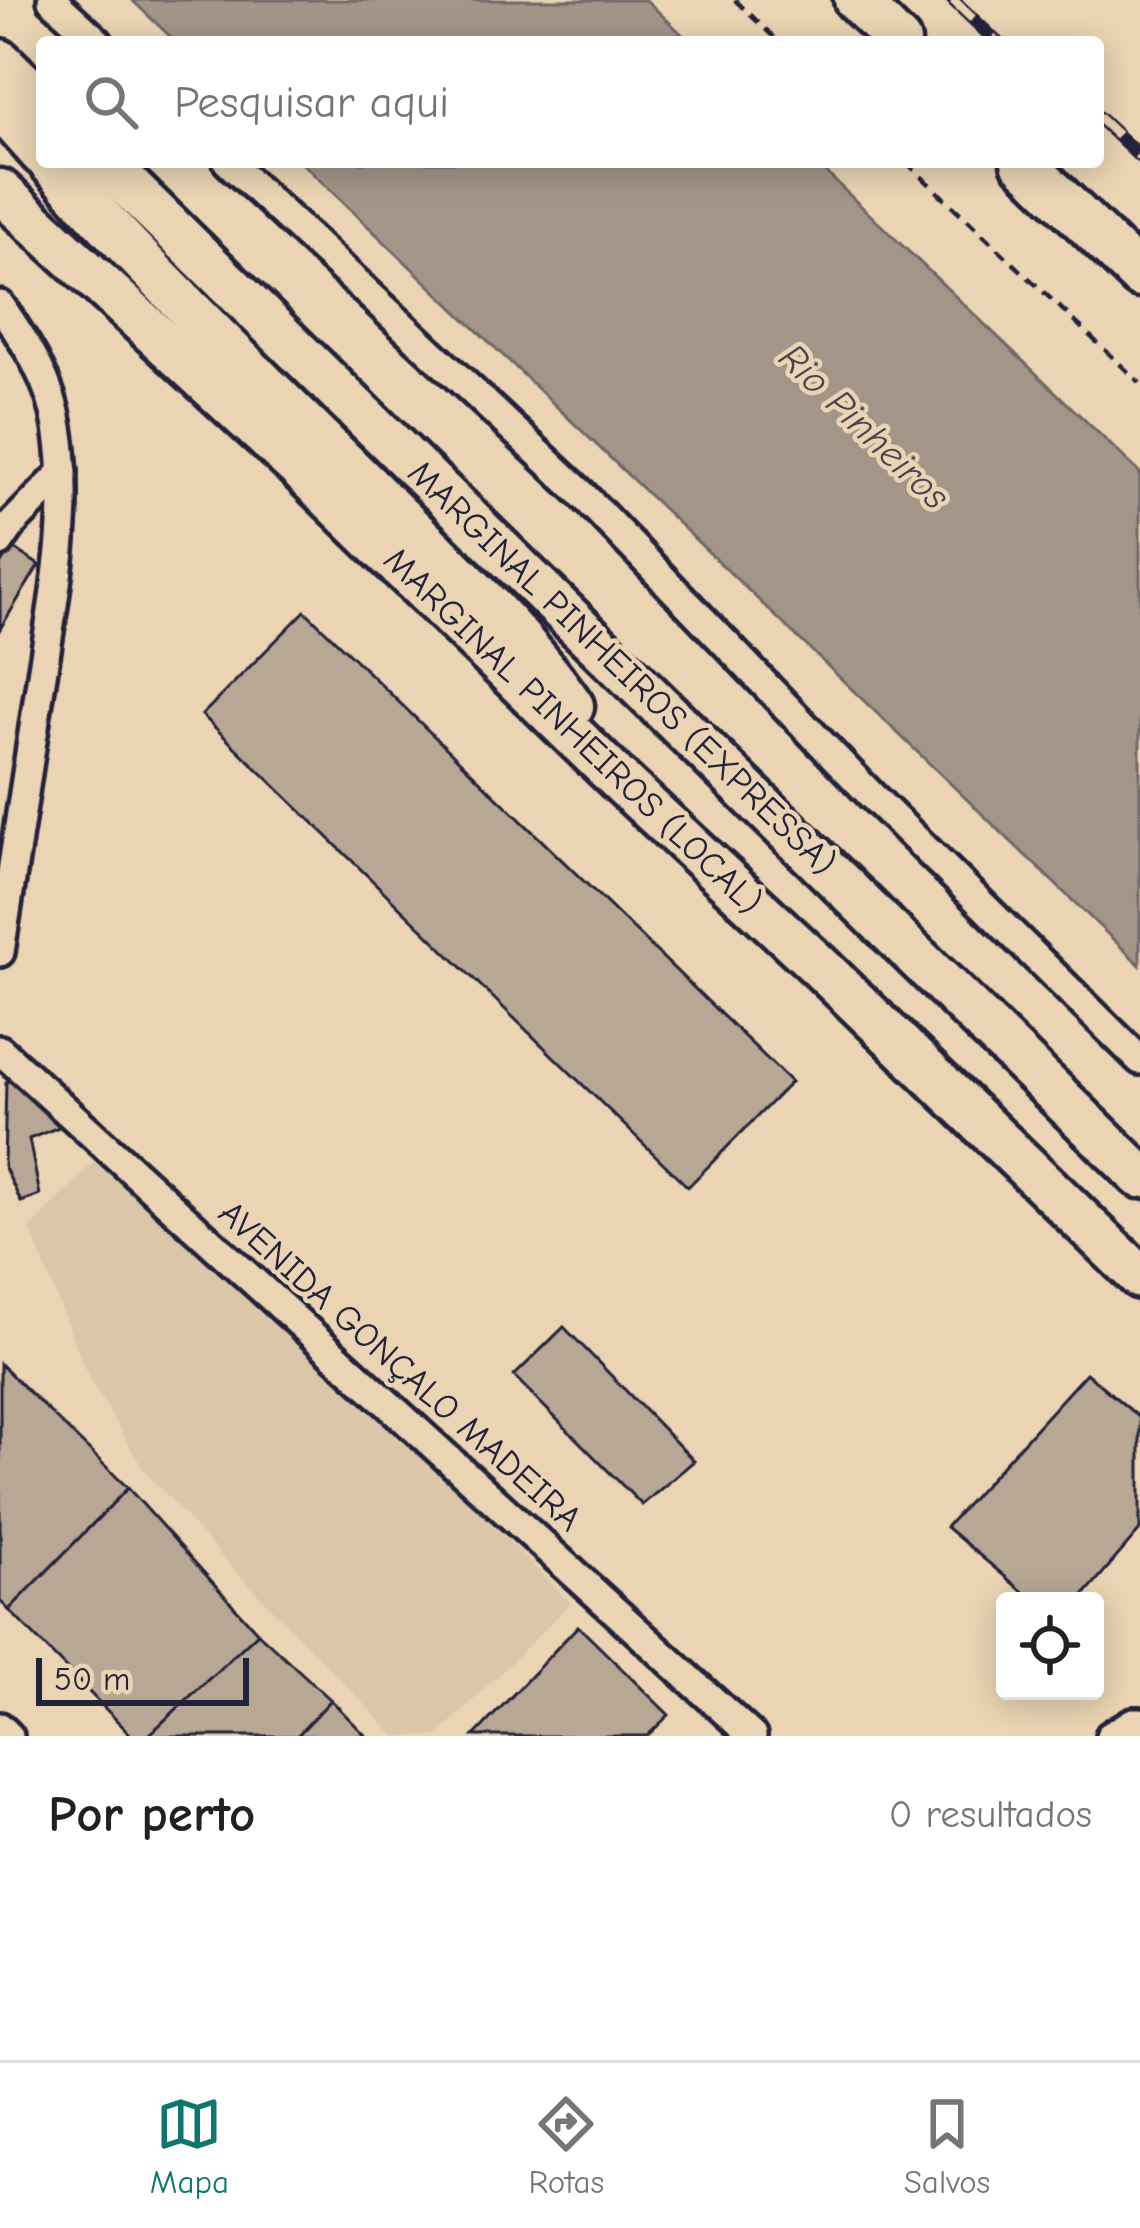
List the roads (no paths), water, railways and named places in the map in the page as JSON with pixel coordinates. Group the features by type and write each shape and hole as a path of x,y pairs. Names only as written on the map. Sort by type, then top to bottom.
{"highway":[{"path":"856,0 893,36"},
{"path":"0,62 36,96"},
{"path":"0,107 36,147"},
{"path":"56,168 239,358 502,618 548,672 619,780"},
{"name":"MARGINAL PINHEIROS (EXPRESSA)","path":"110,168 1140,1176"},
{"path":"1029,168 1140,276"},
{"name":"MARGINAL PINHEIROS (LOCAL)","path":"0,191 295,464 1140,1277"}],"street":[{"path":"52,0 91,36"},
{"path":"234,168 580,492 873,796 1140,1060"},
{"path":"0,305 30,348 45,382 58,423 64,472 61,554 0,952"},
{"path":"0,542 64,472"},
{"name":"AVENIDA GONÇALO MADEIRA","path":"0,1050 738,1732"},
{"path":"1110,1736 1140,1722"},
{"path":"0,1727 9,1736"}],"water":[{"path":"132,0 646,0 684,36 170,36"},
{"name":"Rio Pinheiros","path":"307,168 821,168 1140,473 1140,965"}],"railway":[{"path":"953,0 991,36"},
{"path":"1104,123 1140,157"}]}
